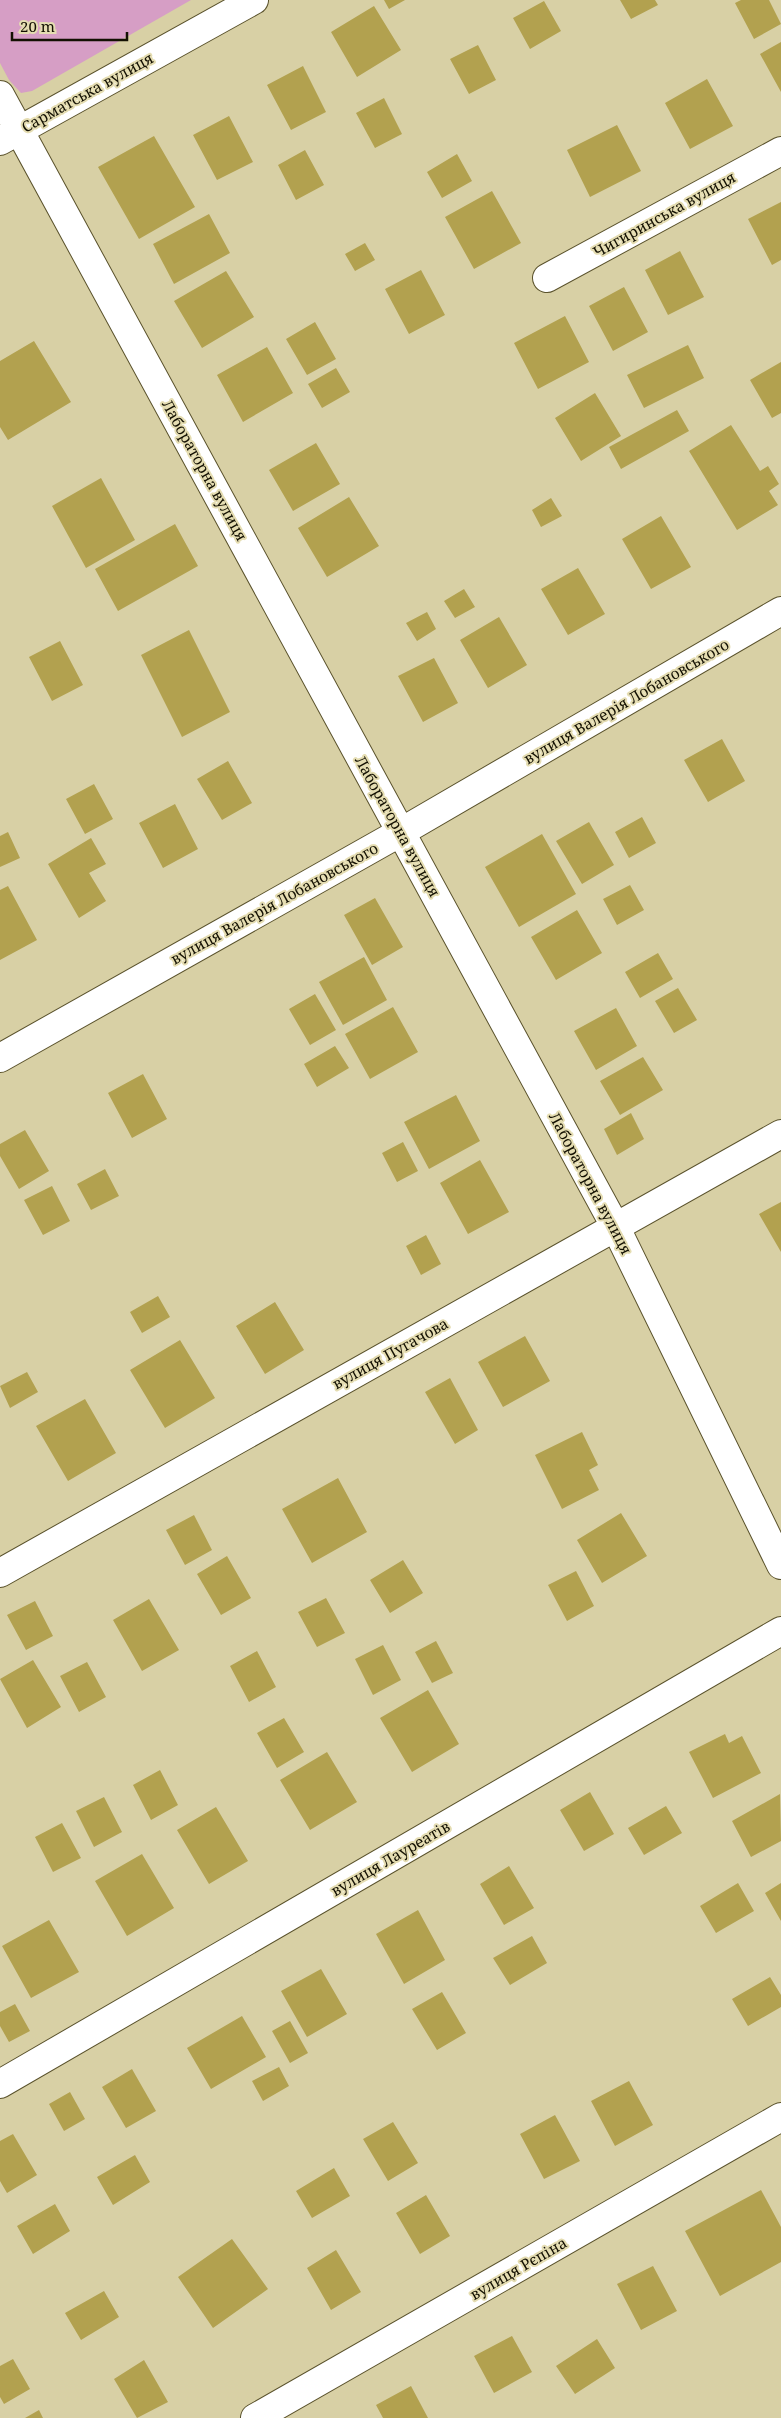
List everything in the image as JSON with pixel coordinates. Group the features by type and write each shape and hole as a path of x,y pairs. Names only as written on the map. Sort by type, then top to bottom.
{"street":[{"name":"Сарматська вулиця","path":"10,136 254,0"},
{"name":"Лабораторна вулиця","path":"0,95 10,136 401,832 615,1226 781,1566"},
{"name":"Чигиринська вулиця","path":"547,278 781,151"},
{"name":"вулиця Валерія Лобановського","path":"0,1058 401,832 781,611"},
{"name":"вулиця Пугачова","path":"0,1573 781,1134"},
{"name":"вулиця Лауреатів","path":"0,2084 781,1632"},
{"name":"вулиця Рєпіна","path":"255,2418 781,2117"}],"shaded area":[{"path":"0,0 191,0 32,91 21,93 9,80 0,63"}],"building":[{"path":"384,0 405,0 389,9"},
{"path":"620,0 655,0 658,5 631,19"},
{"path":"741,0 769,0 781,24 754,39 735,3"},
{"path":"544,1 561,31 530,49 513,18"},
{"path":"374,6 401,50 357,77 331,32"},
{"path":"781,42 781,92 760,54"},
{"path":"478,45 496,80 469,94 450,59"},
{"path":"303,66 326,112 291,130 267,85"},
{"path":"707,79 733,126 690,149 665,103"},
{"path":"384,98 402,134 375,148 356,113"},
{"path":"229,116 253,162 217,180 193,135"},
{"path":"617,125 641,171 590,197 567,150"},
{"path":"154,136 195,207 139,239 98,167"},
{"path":"305,150 324,185 296,200 278,165"},
{"path":"457,154 472,181 442,198 427,172"},
{"path":"492,191 521,243 474,269 445,217"},
{"path":"781,202 781,260 772,265 748,219"},
{"path":"209,214 230,253 174,284 153,244"},
{"path":"365,243 375,260 355,271 345,254"},
{"path":"680,251 704,297 668,315 645,270"},
{"path":"421,270 445,315 409,334 385,289"},
{"path":"226,271 254,317 202,348 174,301"},
{"path":"624,287 648,332 613,351 589,306"},
{"path":"565,316 589,362 538,389 514,343"},
{"path":"315,322 336,359 307,375 286,339"},
{"path":"34,341 71,402 8,440 0,427 0,361"},
{"path":"688,345 704,378 644,408 627,375"},
{"path":"267,347 293,393 243,422 217,375"},
{"path":"781,362 781,413 772,418 750,380"},
{"path":"336,368 350,392 322,408 308,384"},
{"path":"595,393 621,436 581,461 555,418"},
{"path":"677,410 689,431 621,469 609,447"},
{"path":"731,425 760,471 768,466 779,484 769,491 778,505 737,530 689,451"},
{"path":"316,443 340,484 293,511 269,470"},
{"path":"101,478 135,540 86,568 52,506"},
{"path":"349,497 379,546 327,577 298,528"},
{"path":"551,498 562,516 541,527 532,510"},
{"path":"661,516 691,567 651,589 622,539"},
{"path":"175,524 198,566 118,611 95,569"},
{"path":"578,568 605,614 568,635 541,589"},
{"path":"464,589 475,607 455,618 444,601"},
{"path":"427,612 436,629 417,641 406,623"},
{"path":"499,617 527,665 488,688 460,640"},
{"path":"189,630 230,712 182,737 141,655"},
{"path":"60,641 83,685 52,701 29,657"},
{"path":"434,658 458,703 423,722 398,676"},
{"path":"722,739 745,781 708,802 684,760"},
{"path":"228,761 252,803 222,820 197,779"},
{"path":"94,784 113,819 85,834 66,799"},
{"path":"175,804 198,849 163,868 139,823"},
{"path":"642,817 656,843 629,858 615,832"},
{"path":"589,822 614,865 582,884 556,841"},
{"path":"8,832 20,858 0,867 0,836"},
{"path":"542,834 576,894 519,927 485,867"},
{"path":"91,838 106,864 89,873 106,901 79,918 48,864"},
{"path":"630,885 644,910 617,925 603,899"},
{"path":"8,886 37,940 0,960 0,890"},
{"path":"375,898 403,947 372,965 344,915"},
{"path":"577,910 602,953 556,980 531,937"},
{"path":"658,953 673,979 640,998 625,972"},
{"path":"364,957 387,1000 343,1025 319,982"},
{"path":"678,988 697,1020 674,1033 655,1001"},
{"path":"315,994 336,1030 310,1045 289,1009"},
{"path":"393,1007 418,1052 370,1079 345,1034"},
{"path":"616,1008 637,1046 596,1070 574,1031"},
{"path":"335,1046 349,1068 317,1087 304,1064"},
{"path":"643,1057 663,1090 620,1115 600,1081"},
{"path":"143,1074 167,1119 132,1138 108,1093"},
{"path":"456,1095 480,1141 429,1169 404,1122"},
{"path":"631,1113 644,1139 617,1155 604,1129"},
{"path":"25,1130 49,1171 19,1189 0,1156 0,1144"},
{"path":"403,1142 418,1171 397,1182 382,1153"},
{"path":"480,1160 509,1212 468,1234 440,1183"},
{"path":"105,1169 119,1196 91,1210 77,1184"},
{"path":"52,1186 70,1221 43,1235 24,1200"},
{"path":"781,1202 781,1252 759,1214"},
{"path":"426,1235 441,1264 421,1275 406,1246"},
{"path":"158,1296 170,1317 142,1333 130,1312"},
{"path":"275,1302 304,1350 265,1374 236,1326"},
{"path":"525,1336 550,1381 503,1407 478,1362"},
{"path":"180,1340 215,1398 165,1428 130,1370"},
{"path":"27,1372 38,1392 10,1408 0,1386"},
{"path":"450,1378 478,1430 455,1444 425,1392"},
{"path":"85,1399 116,1453 68,1481 36,1426"},
{"path":"582,1432 598,1465 589,1470 599,1490 562,1509 535,1455"},
{"path":"338,1478 367,1532 312,1563 282,1509"},
{"path":"621,1513 647,1556 602,1583 577,1540"},
{"path":"194,1515 212,1550 185,1565 166,1530"},
{"path":"227,1556 251,1598 221,1615 197,1574"},
{"path":"403,1560 423,1593 390,1613 370,1580"},
{"path":"576,1571 594,1606 567,1621 548,1585"},
{"path":"326,1598 345,1633 317,1647 298,1612"},
{"path":"149,1599 179,1650 142,1671 113,1620"},
{"path":"35,1601 53,1636 26,1650 7,1615"},
{"path":"436,1641 453,1673 432,1683 415,1652"},
{"path":"383,1645 401,1680 373,1695 355,1659"},
{"path":"257,1651 276,1687 249,1702 230,1666"},
{"path":"33,1660 61,1707 27,1728 0,1679"},
{"path":"87,1662 106,1697 79,1712 60,1676"},
{"path":"428,1690 459,1744 412,1772 380,1718"},
{"path":"284,1718 304,1752 277,1768 257,1733"},
{"path":"725,1734 729,1743 742,1736 761,1773 713,1798 689,1752"},
{"path":"327,1752 357,1802 310,1830 280,1780"},
{"path":"160,1770 178,1805 151,1820 133,1785"},
{"path":"590,1792 614,1834 584,1851 560,1810"},
{"path":"780,1794 781,1841 751,1857 732,1821"},
{"path":"104,1797 122,1832 94,1847 76,1811"},
{"path":"666,1806 682,1833 644,1855 628,1828"},
{"path":"216,1807 248,1861 209,1884 177,1830"},
{"path":"62,1823 81,1858 53,1872 35,1837"},
{"path":"142,1854 174,1908 127,1936 95,1881"},
{"path":"509,1866 534,1908 504,1925 480,1884"},
{"path":"738,1883 754,1911 716,1933 700,1906"},
{"path":"781,1883 781,1921 765,1893"},
{"path":"418,1910 445,1960 404,1984 376,1934"},
{"path":"49,1920 79,1972 31,1998 2,1946"},
{"path":"532,1936 547,1963 510,1985 493,1958"},
{"path":"321,1969 347,2014 307,2037 281,1991"},
{"path":"770,1977 781,1995 781,2007 748,2026 732,1999"},
{"path":"442,1992 466,2033 437,2050 412,2009"},
{"path":"15,2004 30,2031 9,2042 0,2026 0,2012"},
{"path":"242,2016 266,2057 211,2089 187,2048"},
{"path":"290,2021 308,2053 290,2063 272,2031"},
{"path":"279,2067 289,2086 263,2101 252,2081"},
{"path":"132,2069 156,2111 126,2128 102,2087"},
{"path":"629,2081 653,2125 615,2146 591,2101"},
{"path":"70,2092 85,2119 64,2131 49,2104"},
{"path":"555,2115 580,2161 544,2179 520,2134"},
{"path":"393,2122 418,2163 388,2181 363,2139"},
{"path":"13,2134 37,2175 7,2193 0,2181 0,2141"},
{"path":"135,2155 150,2182 113,2205 97,2177"},
{"path":"334,2168 350,2196 312,2218 296,2191"},
{"path":"761,2190 781,2227 781,2262 720,2296 685,2231"},
{"path":"426,2195 450,2236 420,2254 396,2213"},
{"path":"55,2204 70,2231 33,2254 17,2226"},
{"path":"232,2239 268,2289 213,2328 178,2277"},
{"path":"336,2250 361,2292 331,2310 307,2268"},
{"path":"653,2266 677,2311 641,2330 617,2284"},
{"path":"104,2291 119,2317 81,2340 65,2313"},
{"path":"512,2336 532,2372 494,2393 474,2356"},
{"path":"597,2339 615,2368 575,2394 556,2366"},
{"path":"13,2359 30,2389 4,2404 0,2397 0,2366"},
{"path":"144,2360 168,2402 137,2418 114,2379"},
{"path":"411,2386 428,2418 383,2418 376,2405"},
{"path":"39,2410 43,2418 25,2418"}]}
